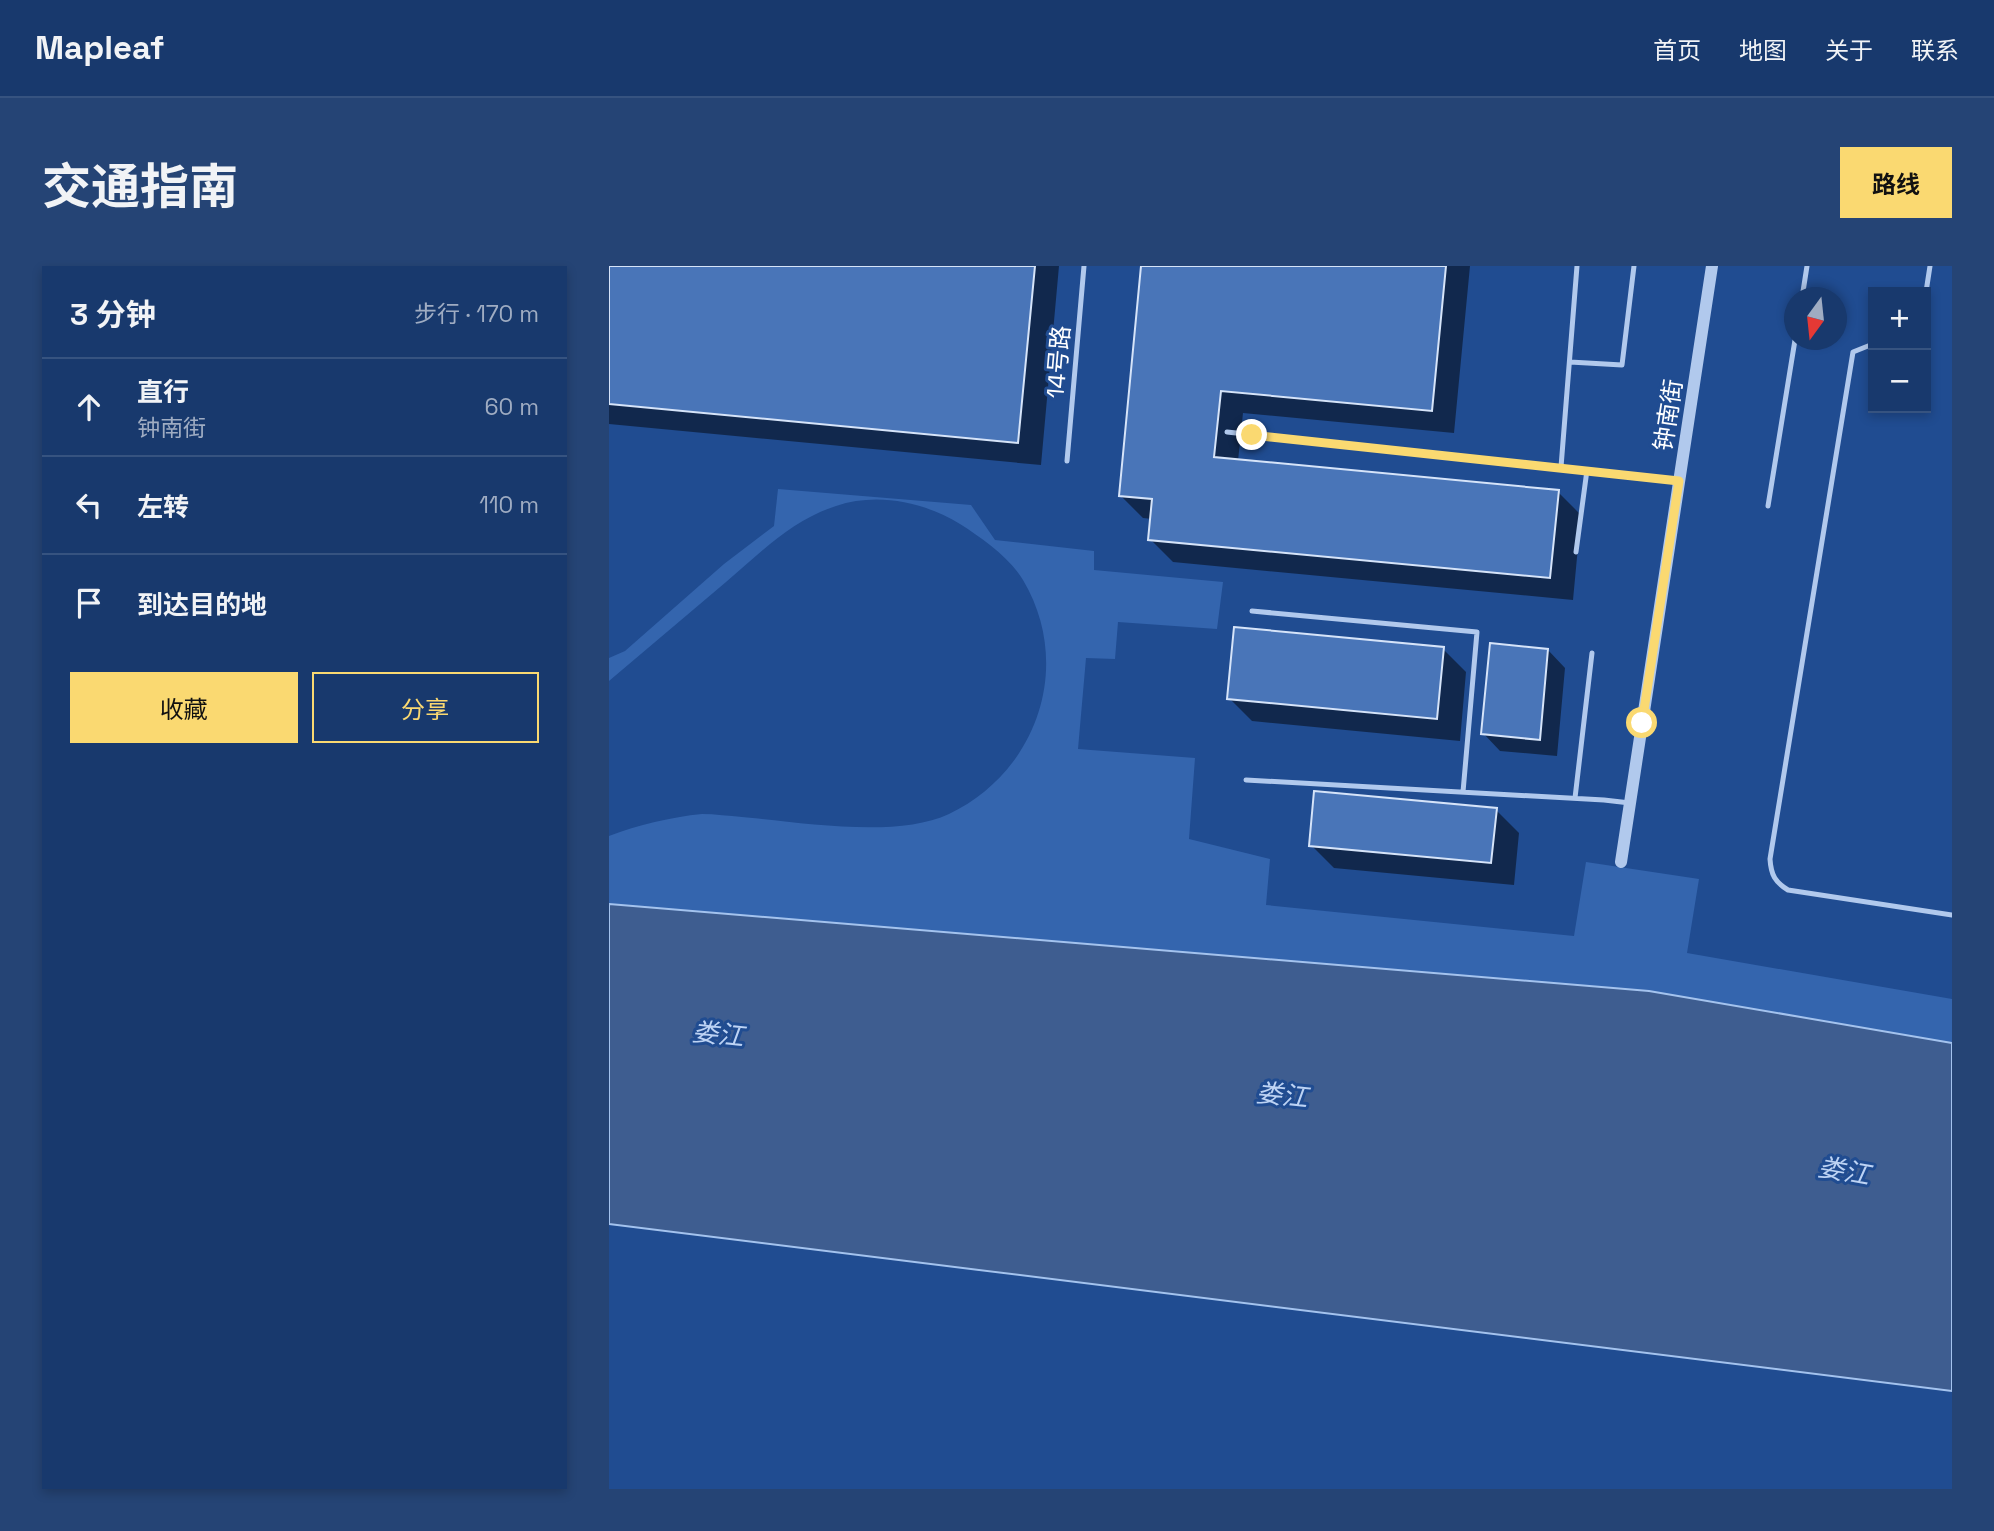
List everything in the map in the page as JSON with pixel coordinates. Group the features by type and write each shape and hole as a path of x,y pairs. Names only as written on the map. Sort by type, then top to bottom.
{"street":[{"name":"钟南街","path":"1621,862 1712,266"}],"lane":[{"name":"14号路","path":"1067,461 1084,266"},
{"path":"1561,467 1577,266"},
{"path":"1570,362 1622,365 1634,266"},
{"path":"1804,287 1807,266"},
{"path":"1927,287 1930,266"},
{"path":"1868,346 1853,352 1770,859 1771,872 1778,884 1788,890 1952,915"},
{"path":"1768,506 1793,350"},
{"path":"1227,432 1679,481"},
{"path":"1576,552 1587,470"},
{"path":"1252,611 1477,632 1463,792"},
{"path":"1575,798 1592,653"},
{"path":"1246,780 1630,803"}],"shaded area":[{"path":"778,489 971,505 995,540 1094,551 1094,570 1223,582 1217,629 1118,622 1115,659 1086,658 1078,749 1195,758 1189,839 1270,859 1266,905 1574,936 1586,862 1699,879 1687,953 1952,999 1952,1043 1649,991 609,904 609,836 655,822 702,814 847,827 902,826 927,822 949,814 980,795 1005,772 1025,744 1038,714 1045,681 1045,647 1038,613 1023,580 1003,556 960,524 916,505 884,500 836,506 791,529 609,681 609,658 625,651 724,564 774,526"}],"water":[{"name":"娄江","path":"609,904 1649,991 1952,1043 1952,1391 609,1224"}],"building":[{"path":"609,266 1035,266 1018,443 609,404"},
{"path":"1141,266 1446,266 1432,411 1221,391 1214,457 1559,490 1550,578 1148,540 1152,499 1119,496"},
{"path":"1234,627 1444,647 1437,719 1227,699"},
{"path":"1490,643 1548,649 1540,740 1481,734"},
{"path":"1314,791 1497,808 1491,863 1309,846"}],"route":[{"path":"1252,435 1679,481 1642,723"}]}
